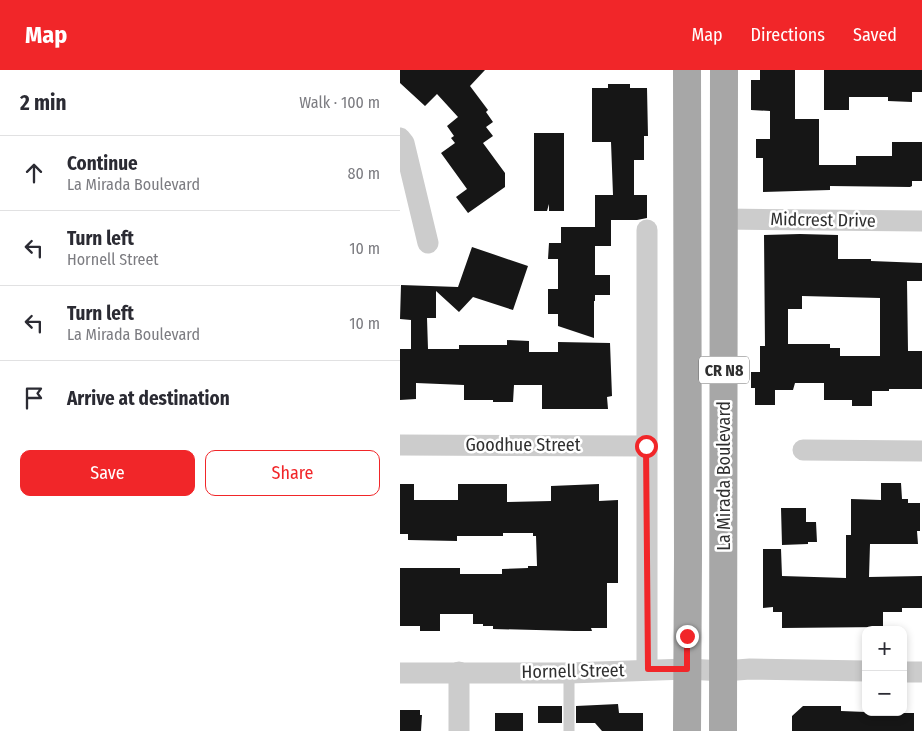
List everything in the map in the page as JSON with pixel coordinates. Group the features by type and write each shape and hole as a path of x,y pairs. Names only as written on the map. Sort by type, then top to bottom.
{"main road":[{"name":"La Mirada Boulevard","path":"687,70 687,731"},
{"name":"La Mirada Boulevard","path":"723,731 724,70"}],"street":[{"path":"400,138 404,143 428,243"},
{"name":"Midcrest Drive","path":"724,219 922,221"},
{"path":"647,230 648,669"},
{"name":"Goodhue Street","path":"400,445 646,446"},
{"path":"803,450 922,451"},
{"name":"Hornell Street","path":"400,674 459,672 569,673 648,669 862,671"},
{"path":"459,672 459,731"},
{"path":"907,672 922,672"}],"lane":[{"path":"569,673 569,731"}],"building":[{"path":"400,70 485,70 470,86 488,110 486,112 493,122 486,127 493,136 483,143 505,173 505,187 468,213 456,197 467,189 441,153 455,143 451,138 454,136 447,126 458,117 437,94 425,106 400,83"},
{"path":"760,70 795,70 795,119 819,119 819,165 856,165 856,156 892,156 892,142 922,142 922,181 912,181 912,186 910,187 830,186 830,190 763,192 763,158 756,158 756,139 770,139 770,111 751,110 751,80 760,80"},
{"path":"824,70 922,70 922,92 912,92 912,102 888,101 888,97 849,97 849,110 824,110"},
{"path":"608,84 630,84 630,88 647,88 648,136 644,136 644,160 634,160 634,195 647,195 647,218 611,220 611,246 595,246 595,275 610,275 610,295 595,295 594,338 558,326 558,314 548,314 548,289 558,289 558,259 548,259 549,243 561,243 561,227 595,227 595,195 613,195 611,142 592,142 592,88 608,88"},
{"path":"534,133 564,133 564,211 549,211 549,204 547,211 534,211"},
{"path":"764,235 838,235 838,259 871,259 871,261 922,263 922,281 907,281 908,351 922,351 922,389 872,391 872,406 852,406 852,400 824,400 824,383 795,383 793,390 775,390 775,405 755,405 755,388 751,388 751,372 760,372 760,346 765,346","holes":["802,296 880,298 880,356 840,356 840,348 830,348 830,344 788,344 788,309 802,309"]},
{"path":"472,247 528,266 513,310 473,297 459,312 436,291 436,318 427,318 428,349 459,349 459,345 507,345 507,340 529,341 529,352 558,352 558,342 610,343 612,396 607,397 608,409 542,409 542,385 514,385 513,402 493,402 493,400 464,400 464,385 416,383 416,399 400,400 400,349 411,349 411,320 400,319 401,285 458,287"},
{"path":"881,483 901,483 902,499 908,499 908,503 920,503 920,531 917,531 918,544 870,544 869,577 922,576 922,608 902,608 902,612 883,612 883,626 782,628 782,612 773,612 773,607 763,608 763,549 781,549 782,576 846,578 846,535 851,535 851,499 881,500"},
{"path":"400,484 414,484 414,500 458,500 458,484 507,484 507,502 551,501 551,486 599,484 599,501 618,500 618,583 607,583 607,628 591,628 592,631 493,629 493,626 473,624 473,614 440,614 440,631 420,631 420,626 400,626 400,568 460,568 460,574 502,574 502,569 537,566 536,536 533,536 533,533 503,533 503,536 457,536 457,541 408,540 408,534 400,534"},
{"path":"781,508 806,508 806,522 816,522 817,542 782,545"},
{"path":"618,704 619,713 643,713 643,731 602,731 595,723 576,723 576,706"},
{"path":"538,706 562,706 562,723 538,723"},
{"path":"803,706 841,706 841,711 862,712 862,716 907,716 907,713 914,713 914,731 792,731 792,716"},
{"path":"400,710 420,710 420,715 422,715 421,731 400,731"},
{"path":"495,713 523,713 523,731 495,731"}],"route":[{"path":"646,446 648,669 687,669 687,636"}]}
